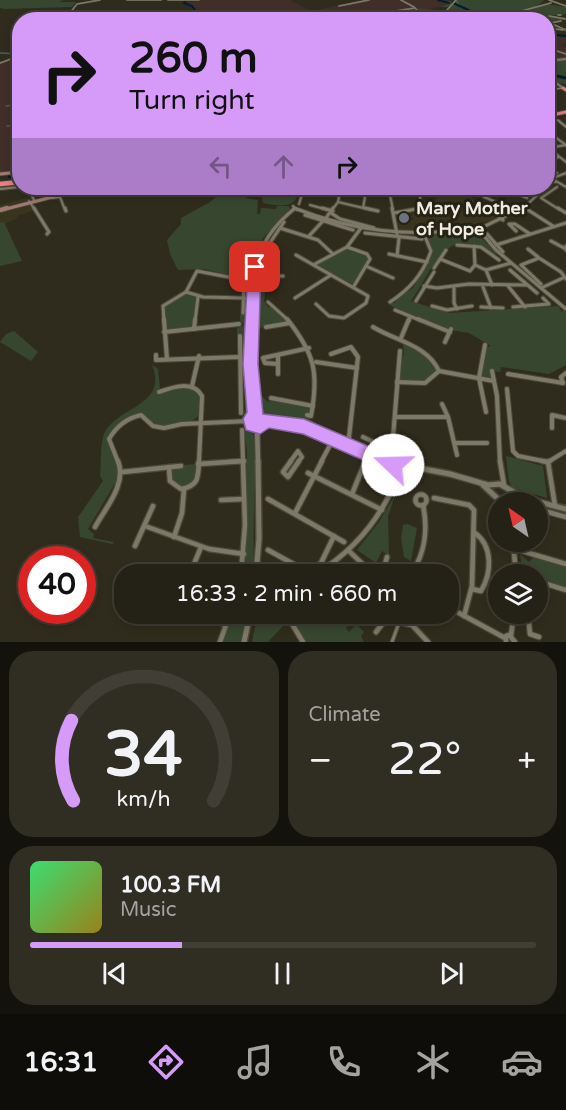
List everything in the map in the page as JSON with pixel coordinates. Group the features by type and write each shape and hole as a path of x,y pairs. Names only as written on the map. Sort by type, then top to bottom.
{"main road":[{"path":"0,210 50,195"}],"street":[{"path":"71,12 76,4 100,0"},
{"path":"127,0 161,0"},
{"path":"168,0 185,2 199,0"},
{"path":"339,6 369,0"},
{"path":"401,0 419,12"},
{"path":"447,10 456,0"},
{"path":"516,12 552,2 566,6"},
{"path":"389,12 415,8"},
{"path":"559,15 566,21 559,27"},
{"path":"555,25 565,30"},
{"path":"32,195 34,200"},
{"path":"50,195 52,198 60,197 66,211"},
{"path":"300,206 302,195"},
{"path":"309,236 332,212 339,196 334,195"},
{"path":"390,195 398,236 397,256"},
{"path":"394,213 422,210 423,195"},
{"path":"482,195 510,208"},
{"path":"480,229 525,208 538,195"},
{"path":"543,195 541,198 565,212"},
{"path":"363,208 365,197"},
{"path":"29,201 48,231 47,234"},
{"path":"338,202 378,211"},
{"path":"250,421 255,415 250,364 255,260 265,238 278,222 300,206"},
{"path":"300,206 324,220 351,230"},
{"path":"310,206 332,212 340,219 382,228"},
{"path":"503,206 502,210 496,214 503,220"},
{"path":"525,208 553,226"},
{"path":"305,215 398,236 421,238 431,247 427,262 414,286 390,302"},
{"path":"283,276 261,279 265,250 284,222"},
{"path":"516,231 509,224 515,224 530,234"},
{"path":"496,245 553,226 566,225"},
{"path":"367,234 421,238 474,229 476,226 490,245 541,286"},
{"path":"280,228 309,236 321,242 333,254"},
{"path":"315,264 347,247 361,228"},
{"path":"487,234 504,252"},
{"path":"550,241 565,248"},
{"path":"458,245 485,249 500,260"},
{"path":"468,277 475,266 474,246"},
{"path":"347,247 368,255 370,261 354,286"},
{"path":"528,249 564,276"},
{"path":"416,301 446,250"},
{"path":"389,254 427,262"},
{"path":"296,255 368,294 368,300 346,318 333,318 316,304"},
{"path":"539,258 520,266 566,309"},
{"path":"440,259 470,271"},
{"path":"475,266 486,270 511,263"},
{"path":"368,267 393,279"},
{"path":"486,270 492,285"},
{"path":"510,270 537,293"},
{"path":"167,359 163,306 186,292 197,271 243,278 245,298 243,313"},
{"path":"295,298 331,275"},
{"path":"541,286 564,276"},
{"path":"462,279 463,286"},
{"path":"424,286 438,290 476,284 483,286 527,285"},
{"path":"483,286 491,308"},
{"path":"508,286 525,307"},
{"path":"453,287 454,303 457,309"},
{"path":"186,292 198,297 245,298"},
{"path":"194,329 198,297"},
{"path":"513,307 549,304 543,298"},
{"path":"268,302 278,308 309,348 316,362 313,406 311,416 307,415"},
{"path":"432,306 457,309 472,306"},
{"path":"481,307 503,308"},
{"path":"395,310 410,318 450,331 445,342"},
{"path":"401,338 410,318"},
{"path":"266,327 290,323"},
{"path":"164,332 239,324"},
{"path":"373,327 386,336 401,338 407,345 431,356 439,371"},
{"path":"240,336 241,413"},
{"path":"485,345 479,364 479,379 486,412"},
{"path":"278,364 265,363 262,359 266,356 278,356 309,348"},
{"path":"331,354 347,348 355,349 358,357 348,446"},
{"path":"392,450 401,354"},
{"path":"156,355 156,360 199,356 239,357"},
{"path":"192,386 199,356"},
{"path":"278,356 278,374"},
{"path":"316,362 357,368"},
{"path":"439,371 494,381"},
{"path":"397,382 424,384 434,378 439,371"},
{"path":"492,371 498,406 501,472 505,487 503,492"},
{"path":"565,385 561,377 566,373"},
{"path":"508,374 565,385"},
{"path":"162,390 192,386 201,393 198,480 184,489 176,487 170,481 169,467"},
{"path":"514,396 508,392 513,451 518,456 548,462 566,451"},
{"path":"271,398 313,406"},
{"path":"442,404 448,417 457,455"},
{"path":"95,527 118,486 122,472 109,441 114,432 132,417 141,415 157,427 250,421 257,427 259,539 257,564"},
{"path":"255,415 262,415 265,421"},
{"path":"552,428 552,415 566,418"},
{"path":"395,417 420,419 448,417"},
{"path":"257,427 265,421 304,427 373,458 401,466 450,474 481,484 495,484 514,492"},
{"path":"242,430 244,462 242,564"},
{"path":"363,437 414,458"},
{"path":"455,442 487,443"},
{"path":"295,513 329,447"},
{"path":"298,451 302,455 296,467 291,477 283,474 294,452 298,451"},
{"path":"198,464 244,462"},
{"path":"352,494 365,462"},
{"path":"548,462 555,506"},
{"path":"122,472 182,466"},
{"path":"330,564 349,550 373,524 382,510 401,466"},
{"path":"296,467 382,510"},
{"path":"498,492 495,484 501,472"},
{"path":"481,484 492,492"},
{"path":"174,537 182,513 184,489"},
{"path":"434,498 471,505 474,510 472,589 464,616"},
{"path":"221,500 244,499"},
{"path":"268,499 344,542"},
{"path":"548,504 566,509"},
{"path":"416,564 421,554 425,520 423,505"},
{"path":"135,546 153,506"},
{"path":"548,512 566,517"},
{"path":"145,526 201,547 244,554"},
{"path":"472,589 480,591 487,576 486,547 483,538 475,533"},
{"path":"268,550 308,572 321,563 334,536"},
{"path":"194,564 201,547"},
{"path":"349,550 363,564"},
{"path":"527,560 524,552 566,564"},
{"path":"385,564 387,557"},
{"path":"548,584 566,590"},
{"path":"459,613 515,642"},
{"path":"220,642 225,626 222,624"},
{"path":"244,642 248,624"},
{"path":"292,624 303,642"},
{"path":"376,632 382,624"},
{"path":"393,642 399,624"},
{"path":"410,624 428,642"},
{"path":"529,624 530,634 538,637"}],"shaded area":[{"path":"203,0 290,0 311,11 365,0 437,0 451,3 431,9 431,12 195,12 194,7 184,3"},
{"path":"555,36 566,38 566,43 560,45 566,47 566,58 555,59"},
{"path":"12,57 12,171 0,173 0,63"},
{"path":"438,195 470,195 480,210 493,215 496,219 451,230 400,231 398,220 414,220 411,214 442,212 435,201"},
{"path":"30,197 32,200 27,201 33,211 17,216 18,218 4,224 0,223 0,205"}],"green space":[{"path":"0,0 76,2 72,7 5,9 0,8"},
{"path":"437,0 451,1 451,5 456,0 544,0 536,6 518,12 451,12 447,10 449,7 440,7 450,3"},
{"path":"546,4 566,7 566,14 520,12"},
{"path":"417,8 435,10 436,12 421,12"},
{"path":"566,59 566,84 555,81 555,61"},
{"path":"218,195 247,195 246,198 258,200 257,214 260,214 261,208 276,209 277,206 289,206 290,209 263,238 252,263 248,363 251,409 250,414 241,419 245,409 243,335 237,335 237,328 244,325 240,320 240,315 245,314 246,279 204,269 178,270 170,254 167,240 181,224 181,218"},
{"path":"262,195 298,195 287,205 263,203"},
{"path":"4,222 22,261 0,266 0,223"},
{"path":"477,233 497,254 472,244 461,243 452,246 436,261 411,301 449,313 558,306 562,312 566,311 566,365 549,374 501,367 500,372 491,371 490,377 480,376 487,347 491,346 469,333 445,329 434,322 406,315 390,305 413,288 432,252 428,239 431,235"},
{"path":"348,249 367,255 369,260 353,284 337,278 318,264"},
{"path":"258,281 266,285 264,301 268,307 274,307 287,321 273,325 269,323 259,329 259,393 268,402 274,400 309,407 310,410 306,417 314,422 281,421 264,414 257,404 253,390 252,351"},
{"path":"185,294 196,298 192,327 166,330 165,306"},
{"path":"14,331 38,352 31,361 0,342 6,334"},
{"path":"403,343 424,353 436,368 434,374 425,382 399,380 401,357 404,356"},
{"path":"152,365 158,369 160,388 157,394 180,388 196,389 200,396 198,416 178,425 159,426 144,414 138,413 114,429 107,438 107,442 119,471 118,478 88,529 94,534 93,538 114,542 112,544 80,537 78,517 103,481 100,476 102,446 106,430 113,422 149,396 154,388 155,378"},
{"path":"243,423 250,427 255,439 253,564 245,564 247,450"},
{"path":"506,456 543,466 546,492 526,492 512,488"},
{"path":"196,464 197,474 194,483 186,486 176,484 171,473 174,469 184,469 184,465"},
{"path":"396,493 388,516 389,556 382,551 376,563 357,550 379,522"},
{"path":"407,524 417,528 411,561 404,557 401,538 403,525"},
{"path":"520,554 529,562 534,557 566,566 566,587 548,581 548,564 522,564"},
{"path":"228,624 244,624 240,642 222,642"},
{"path":"256,624 285,624 268,642 252,641"},
{"path":"294,624 349,624 346,628 349,632 356,624 364,632 361,636 364,642 307,642"}],"waterway":[{"path":"186,0 184,3 192,6 196,12"},
{"path":"438,0 449,3"},
{"path":"457,1 458,5"},
{"path":"453,3 473,12"},
{"path":"555,35 566,36"},
{"path":"0,53 12,54"},
{"path":"555,76 566,78"},
{"path":"6,106 12,105"},
{"path":"7,126 12,126"}],"place":[{"name":"Mary Mother of Hope","path":"404,218"}],"route":[{"path":"255,267 250,364 255,415 251,423 255,427 260,427 265,421 292,423 318,431 373,458 393,465"}]}
